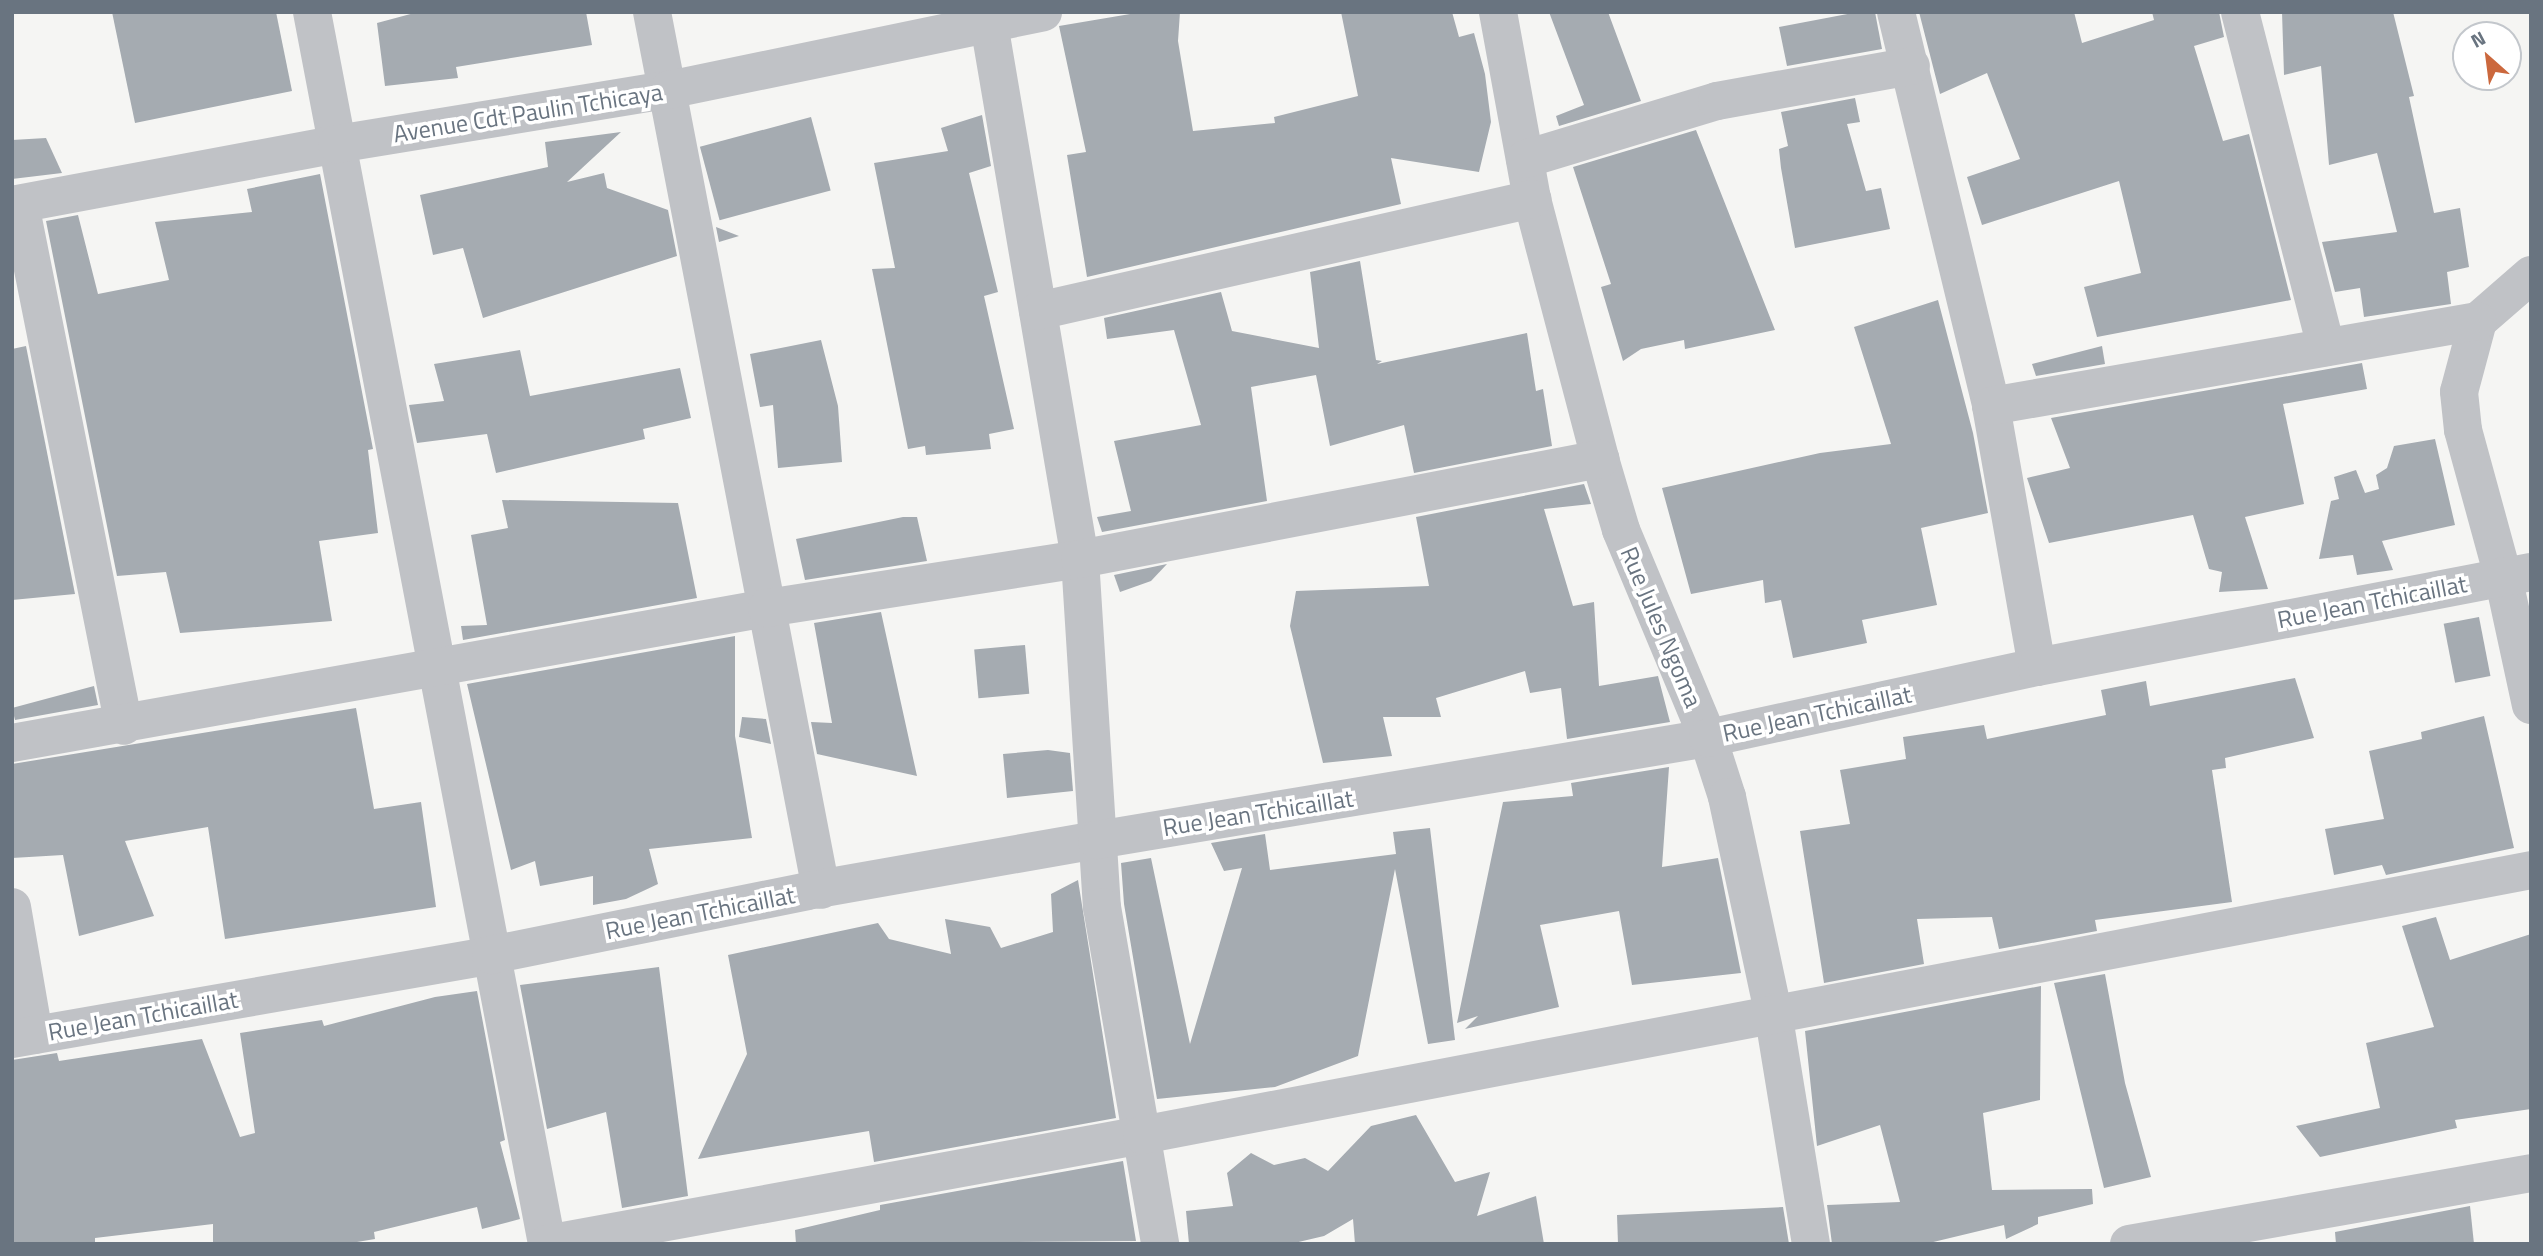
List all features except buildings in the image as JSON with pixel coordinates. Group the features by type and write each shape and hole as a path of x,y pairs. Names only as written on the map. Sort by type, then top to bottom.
{"street":[{"path":"312,12 547,1244 1142,1135 1773,1012 2531,870"},
{"path":"652,12 821,890"},
{"name":"Avenue Cdt Paulin Tchicaya","path":"16,204 337,144 668,90 989,19 1043,12"},
{"name":"Rue Jules Ngoma","path":"1498,12 1532,199 1600,459 1621,530 1708,738 1727,797 1773,1012 1811,1244"},
{"path":"1896,12 1991,406 2037,667"},
{"path":"2240,12 2326,347"},
{"path":"989,19 1080,559 1102,907 1160,1244"},
{"path":"1525,159 1717,102 1911,66"},
{"path":"1038,311 1532,199"},
{"path":"16,204 124,726"},
{"path":"1991,406 2478,321 2531,275"},
{"path":"2478,321 2459,392 2463,429 2517,574 2531,705"},
{"path":"12,743 124,726 768,608 1080,559 1600,459"},
{"name":"Rue Jean Tchicaillat","path":"23,1037 491,955 821,890 1097,840 1708,738 2037,667 2517,574"},
{"path":"12,907 23,1037"},
{"path":"2129,1244 2531,1172"}]}
